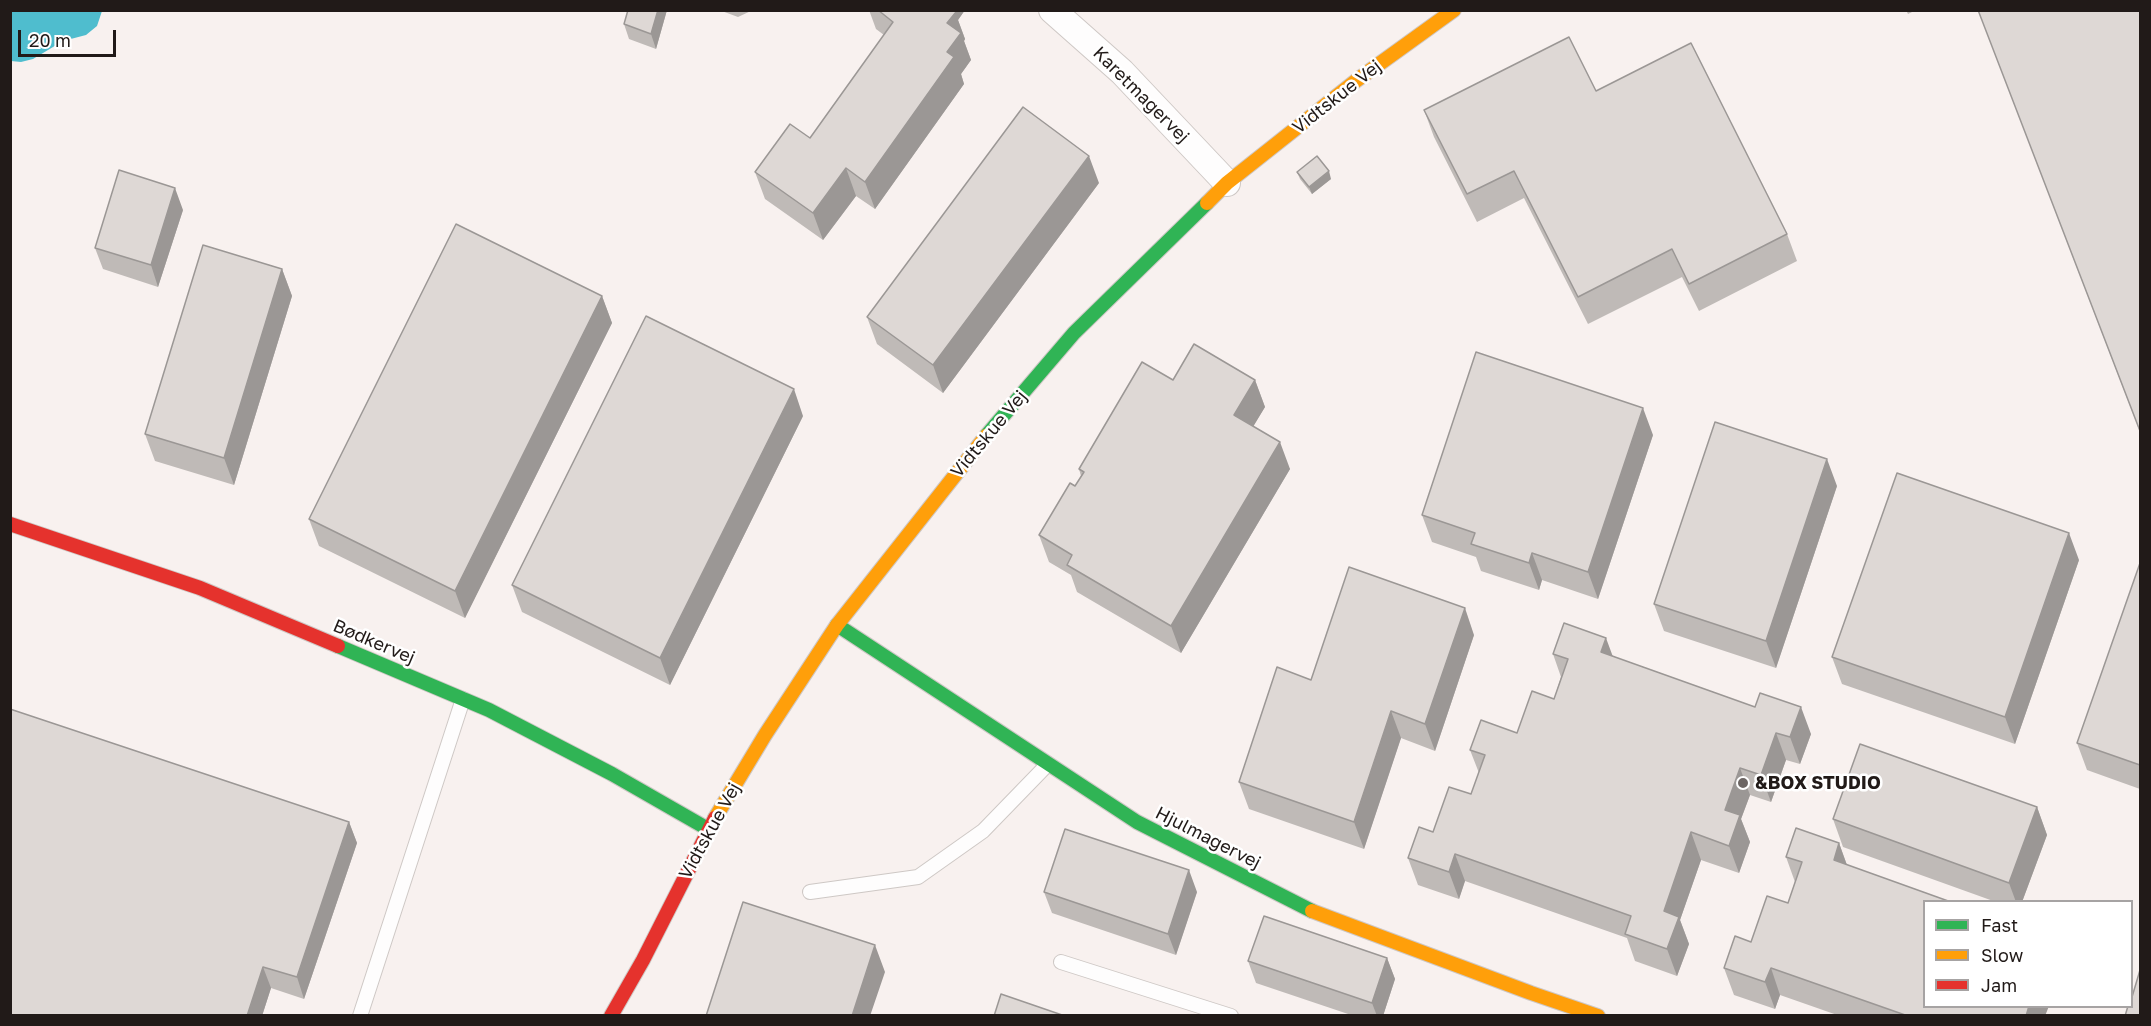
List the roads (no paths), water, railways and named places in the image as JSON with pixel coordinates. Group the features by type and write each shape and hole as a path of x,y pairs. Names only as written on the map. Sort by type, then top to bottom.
{"street":[{"name":"Karetmagervej","path":"1052,10 1122,72 1227,183"},
{"name":"Vidtskue Vej","path":"611,1016 643,960 708,830 765,735 837,625 974,450 1074,333 1227,183 1357,80 1454,10"},
{"name":"Bødkervej","path":"10,524 200,588 464,699 612,774 708,830"},
{"name":"Hjulmagervej","path":"837,625 1137,822 1321,915 1598,1016"},
{"name":"Vidtskue Vej","path":"621,1016 643,960"}],"lane":[{"path":"360,1016 464,699"},
{"path":"810,892 918,877 983,831 1048,764"},
{"path":"1061,962 1231,1016"}],"water":[{"path":"11,10 102,11 97,26 86,35 63,41 33,59 21,62 11,61"}],"place":[{"name":"&BOX STUDIO","path":"1743,783"}]}
